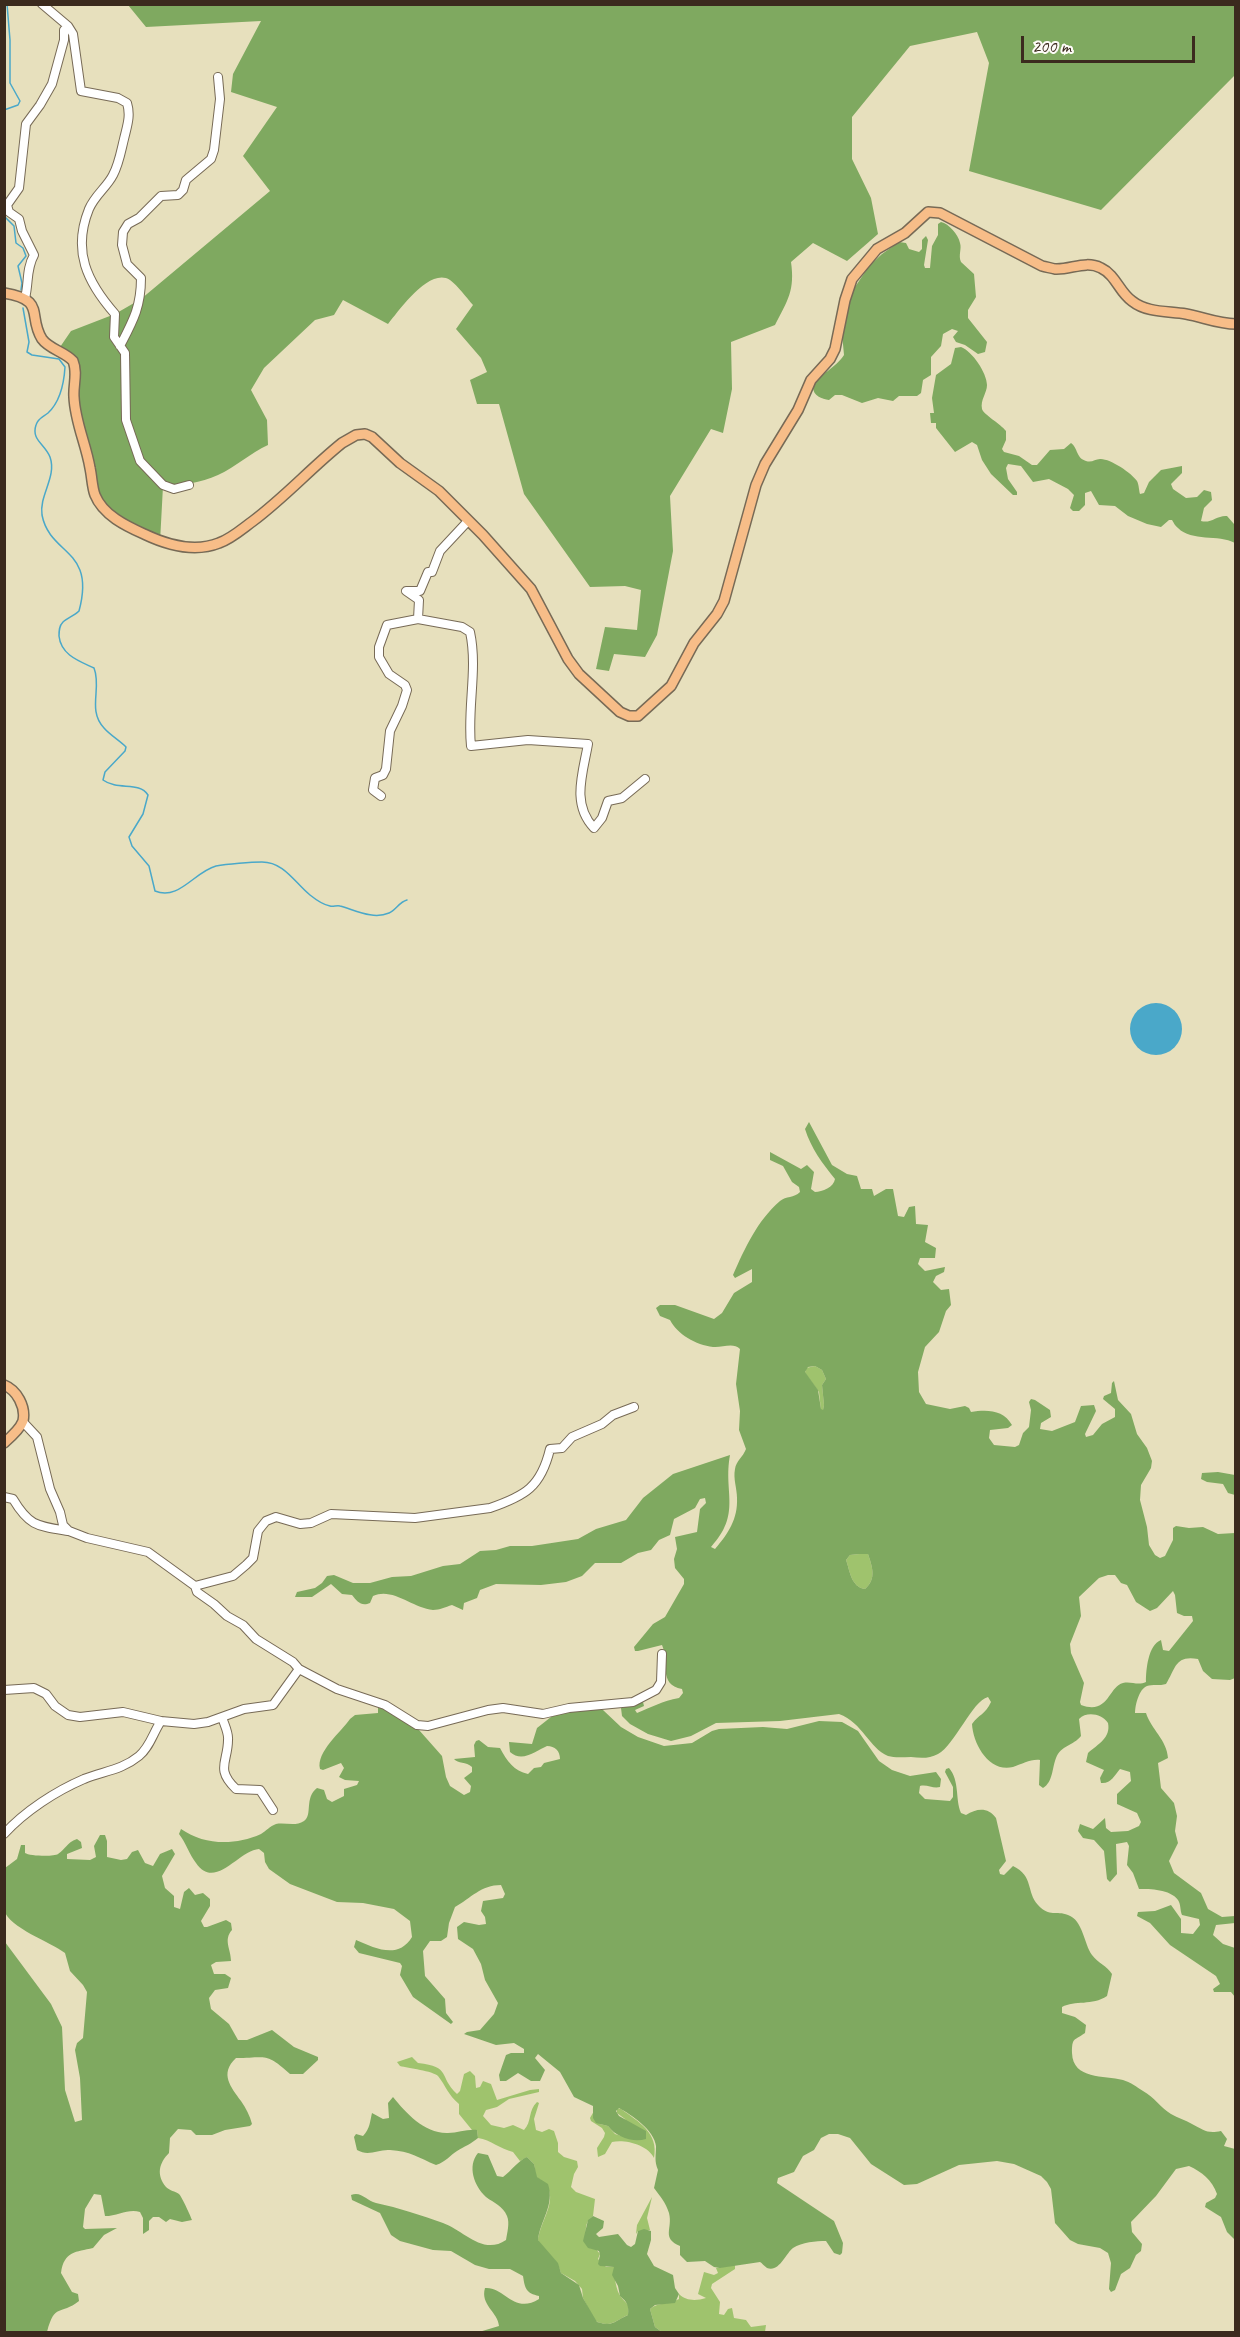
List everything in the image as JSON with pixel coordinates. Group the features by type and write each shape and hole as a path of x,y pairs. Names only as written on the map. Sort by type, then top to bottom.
{"main road":[{"path":"4,292 25,298 34,309 43,340 69,357 75,366 76,413 95,495 102,507 110,514 140,533 160,542 180,547 204,547 219,544 269,509 342,443 356,435 365,434 372,437 394,458 439,491 483,535 531,589 568,659 579,674 621,712 629,716 639,716 671,686 694,644 724,601 756,484 765,464 798,410 811,380 830,359 835,349 845,300 852,279 877,249 905,233 928,212 939,213 951,218 1042,266 1056,269 1091,264 1101,268 1111,275 1121,291 1132,302 1146,308 1185,314 1221,324 1236,324"},
{"path":"4,1385 16,1393 20,1400 22,1422 4,1443"}],"street":[{"path":"42,4 68,26 73,34 81,91 118,98 126,103 130,113 120,157 113,175 98,193 89,210 82,242 82,258 96,292 115,315 114,337 125,353 126,420 140,461 163,485 174,489 189,485"},
{"path":"25,298 29,283 28,267 34,255 22,231 19,219 9,212 7,205 18,188 26,124 52,84 64,40 64,30 68,26"},
{"path":"120,346 136,317 141,299 141,278 128,264 122,245 123,232 128,224 139,218 161,196 178,195 183,190 186,180 211,159 220,99 218,77"},
{"path":"418,619 419,600 406,591 420,591 428,572 432,572 435,568 440,551 468,521"},
{"path":"381,796 373,790 375,778 383,775 386,769 390,731 408,690 405,685 389,674 379,657 379,647 387,625 418,619 462,627 470,632 474,657 468,723 471,746 528,740 588,744 580,782 580,802 585,819 594,828 602,818 608,801 622,798 645,779"},
{"path":"195,1586 233,1576 253,1558 258,1531 266,1521 276,1518 300,1524 310,1523 331,1514 415,1518 490,1508 501,1504 523,1494 537,1483 545,1470 550,1449 562,1448 572,1437 602,1424 613,1415 634,1407"},
{"path":"22,1422 38,1437 50,1489 63,1525 69,1531"},
{"path":"4,1497 13,1499 28,1520 49,1528 148,1552 195,1586 197,1592 227,1616 243,1625 256,1639 300,1669 337,1689 385,1705 417,1725 428,1726 503,1708 543,1714 562,1709 633,1702 656,1690 661,1682 662,1654"},
{"path":"4,1690 34,1688 46,1694 55,1706 68,1715 80,1718 123,1712 161,1721 194,1724 208,1722 244,1709 273,1705 300,1669"},
{"path":"222,1717 228,1740 223,1761 226,1778 236,1790 260,1790 273,1810"},
{"path":"4,1834 48,1799 84,1779 127,1766 149,1746 153,1732 161,1721"}],"green space":[{"path":"128,5 1235,5 1235,75 1101,210 969,171 989,63 977,32 910,46 852,117 852,159 871,198 878,234 847,261 813,243 791,262 791,288 784,309 775,325 731,342 732,389 723,433 711,429 670,496 673,551 657,635 645,657 614,654 609,671 596,669 605,627 637,630 641,590 625,586 590,587 524,494 499,404 477,404 470,380 487,372 481,358 456,329 473,305 450,280 442,278 424,285 415,292 388,324 343,300 334,315 315,320 264,368 251,390 267,420 268,445 225,472 211,478 163,486 160,542 102,507 79,429 75,366 58,350 71,331 115,314 141,299 270,191 243,156 277,107 231,92 233,74 261,21 146,27"},
{"path":"941,222 950,227 957,236 961,262 974,274 976,297 968,310 968,318 987,342 985,352 978,354 956,342 953,337 958,331 952,329 943,334 941,346 931,357 931,375 923,380 921,393 917,396 899,396 893,401 878,398 862,403 842,395 835,395 829,400 818,397 813,387 844,355 842,333 849,296 869,266 899,242 906,243 909,249 919,252 922,249 922,240 926,236 928,240 924,265 925,268 930,268 932,246 938,235 938,224"},
{"path":"961,347 974,358 982,369 987,385 982,409 1006,431 1006,440 1002,449 1004,452 1019,456 1032,465 1037,465 1050,450 1064,449 1071,443 1083,460 1090,462 1104,459 1125,470 1137,481 1140,494 1144,493 1149,482 1161,470 1182,466 1182,473 1171,484 1173,489 1186,498 1197,497 1204,490 1211,492 1212,500 1204,508 1201,521 1227,516 1234,524 1235,543 1190,535 1177,527 1172,520 1161,527 1147,524 1128,516 1115,506 1099,505 1091,491 1085,493 1085,505 1079,511 1073,511 1070,508 1074,495 1068,489 1049,479 1033,482 1021,466 1008,464 1006,468 1008,479 1017,492 1017,495 1013,495 991,474 982,460 977,445 972,442 955,452 936,428 936,423 931,423 930,413 934,413 932,398 936,375 951,364 955,348"},
{"path":"809,1122 832,1165 847,1174 857,1176 861,1189 872,1189 874,1196 886,1189 893,1189 898,1216 904,1217 909,1207 915,1206 916,1224 928,1225 925,1242 936,1248 935,1258 920,1258 918,1264 925,1271 945,1267 944,1272 936,1276 933,1282 941,1290 949,1289 951,1305 946,1311 939,1332 925,1347 918,1372 919,1392 926,1404 950,1409 965,1406 971,1412 989,1411 1000,1414 1012,1425 1008,1428 990,1430 989,1438 994,1445 1015,1447 1019,1445 1023,1433 1029,1427 1031,1399 1050,1410 1051,1417 1041,1423 1040,1429 1052,1431 1075,1422 1081,1406 1094,1405 1096,1411 1085,1434 1086,1437 1093,1435 1102,1424 1115,1417 1115,1409 1103,1399 1111,1393 1114,1381 1118,1400 1131,1414 1137,1434 1147,1448 1152,1461 1151,1468 1141,1485 1140,1500 1149,1545 1155,1555 1160,1558 1165,1556 1173,1540 1173,1528 1176,1526 1203,1527 1218,1534 1235,1533 1235,1678 1212,1679 1203,1671 1198,1659 1185,1659 1177,1664 1166,1684 1149,1685 1142,1690 1135,1713 1146,1713 1167,1752 1168,1758 1158,1763 1161,1788 1174,1803 1177,1816 1175,1831 1178,1843 1169,1861 1174,1873 1201,1893 1208,1909 1222,1917 1235,1916 1235,1923 1216,1925 1213,1935 1223,1944 1235,1948 1235,1997 1231,1992 1214,1992 1213,1989 1220,1984 1216,1976 1170,1945 1150,1923 1137,1916 1138,1912 1155,1911 1171,1905 1181,1919 1181,1933 1193,1934 1200,1925 1199,1919 1182,1915 1179,1902 1174,1896 1160,1890 1139,1889 1127,1865 1129,1846 1127,1842 1116,1844 1117,1874 1110,1882 1107,1879 1104,1851 1094,1840 1083,1838 1078,1831 1080,1824 1093,1829 1105,1818 1106,1828 1111,1832 1128,1831 1139,1826 1141,1822 1137,1813 1117,1804 1117,1794 1131,1781 1130,1772 1120,1769 1110,1781 1101,1783 1100,1778 1104,1770 1086,1762 1088,1753 1108,1733 1108,1723 1098,1716 1090,1714 1079,1719 1081,1736 1058,1754 1050,1779 1043,1788 1039,1785 1040,1760 1004,1768 990,1761 979,1748 972,1724 989,1706 991,1702 988,1697 976,1706 944,1749 935,1756 924,1758 888,1756 881,1752 854,1723 839,1714 780,1721 716,1723 691,1736 671,1741 648,1734 630,1724 622,1716 621,1708 643,1702 644,1706 635,1710 637,1713 662,1702 679,1698 683,1693 682,1689 675,1687 667,1678 662,1645 638,1651 635,1651 634,1647 653,1624 665,1617 684,1584 684,1579 675,1568 674,1559 677,1549 675,1537 697,1532 700,1509 706,1503 705,1498 700,1499 695,1508 674,1519 670,1535 659,1540 651,1550 638,1553 621,1563 595,1563 582,1576 566,1582 541,1585 496,1584 480,1590 477,1598 464,1603 463,1610 452,1605 433,1610 388,1594 373,1596 370,1603 362,1604 352,1595 342,1594 331,1584 312,1597 295,1597 297,1592 315,1588 327,1576 334,1575 353,1583 370,1583 460,1564 480,1551 578,1539 596,1529 626,1520 643,1498 673,1474 730,1455 729,1513 726,1524 711,1547 715,1549 728,1532 736,1513 735,1469 746,1449 739,1430 740,1411 736,1384 740,1349 731,1346 707,1346 694,1341 677,1330 670,1320 660,1316 656,1308 660,1305 675,1305 714,1319 722,1313 734,1293 752,1282 752,1269 735,1278 733,1275 747,1245 758,1226 782,1199 800,1192 799,1187 792,1182 783,1166 770,1160 770,1152 801,1169 807,1165 814,1172 811,1189 815,1192 827,1188 834,1182 835,1179 810,1143 805,1129","holes":["815,1366 822,1370 826,1379 822,1385 823,1410 818,1390 805,1372 808,1367","868,1554 872,1577 865,1589 860,1588 852,1578 846,1560 850,1555","1115,1575 1121,1583 1127,1585 1136,1602 1150,1611 1157,1608 1173,1591 1177,1613 1192,1616 1193,1621 1169,1651 1163,1650 1161,1640 1153,1647 1146,1682 1123,1683 1103,1703 1090,1707 1081,1705 1080,1702 1084,1683 1071,1653 1070,1644 1081,1616 1079,1597 1099,1578"]},
{"path":"815,1366 822,1370 826,1379 822,1385 823,1410 821,1410 819,1392 805,1373 806,1368"},
{"path":"1218,1472 1235,1475 1235,1495 1228,1493 1223,1484 1201,1479 1202,1473"},
{"path":"868,1554 872,1568 871,1581 865,1589 860,1588 854,1582 846,1560 850,1555"},
{"path":"378,1705 385,1707 419,1730 442,1756 450,1786 464,1795 470,1792 471,1786 464,1778 472,1772 472,1767 454,1759 475,1757 476,1741 479,1740 488,1747 500,1748 511,1765 528,1774 544,1763 560,1759 558,1751 547,1746 529,1755 519,1756 510,1752 509,1742 532,1744 537,1728 551,1717 559,1713 596,1708 603,1710 621,1727 638,1737 664,1746 692,1743 719,1729 763,1727 787,1729 819,1721 842,1722 858,1731 879,1761 892,1770 910,1776 936,1772 941,1779 940,1787 920,1786 919,1793 925,1799 950,1801 953,1797 953,1787 945,1772 949,1768 955,1779 961,1813 966,1815 974,1811 986,1810 996,1818 1006,1861 999,1870 1000,1874 1004,1875 1013,1866 1020,1870 1027,1879 1038,1905 1050,1913 1064,1914 1073,1918 1080,1927 1092,1955 1112,1974 1107,1996 1095,2001 1062,2007 1062,2013 1075,2017 1086,2025 1085,2033 1072,2044 1074,2062 1078,2068 1091,2075 1131,2083 1174,2115 1206,2131 1221,2131 1227,2139 1224,2146 1235,2149 1235,2240 1227,2232 1221,2217 1205,2207 1206,2203 1215,2198 1217,2194 1209,2181 1189,2166 1176,2169 1156,2196 1131,2222 1132,2232 1142,2244 1141,2251 1136,2255 1130,2268 1121,2274 1115,2290 1111,2292 1109,2289 1111,2263 1108,2253 1100,2248 1078,2244 1070,2240 1055,2223 1051,2189 1041,2176 1014,2164 997,2161 959,2165 917,2184 904,2185 871,2164 850,2138 829,2134 821,2138 814,2150 803,2156 794,2172 778,2178 777,2183 834,2221 843,2243 840,2255 834,2253 826,2241 822,2241 809,2242 793,2248 779,2265 771,2269 760,2262 720,2268 705,2261 687,2262 680,2255 680,2246 674,2243 669,2236 669,2213 654,2188 658,2170 656,2146 647,2129 619,2108 616,2111 619,2116 646,2131 646,2139 625,2138 608,2126 596,2123 593,2118 593,2106 574,2097 560,2072 538,2054 535,2058 545,2070 540,2081 531,2081 518,2073 506,2081 500,2081 499,2075 506,2055 524,2053 524,2049 514,2043 496,2045 464,2034 480,2030 494,2014 498,2003 485,1980 481,1964 473,1949 458,1939 457,1927 464,1922 486,1924 481,1911 483,1901 503,1898 505,1894 501,1885 488,1887 455,1907 447,1937 441,1941 430,1941 423,1951 425,1976 445,1999 446,2013 453,2022 451,2024 413,1997 400,1975 402,1966 400,1963 359,1953 354,1947 356,1940 386,1950 400,1948 406,1944 412,1937 410,1921 394,1909 363,1903 337,1902 290,1884 269,1869 264,1853 259,1849 211,1873 203,1870 196,1863 179,1834 181,1829 209,1841 240,1841 261,1834 276,1824 297,1824 304,1821 308,1815 311,1797 317,1788 324,1790 327,1799 332,1802 344,1796 344,1789 357,1785 359,1781 339,1777 344,1768 341,1763 320,1769 322,1756 330,1742 350,1719 355,1715 378,1713"},
{"path":"100,1835 105,1835 107,1841 107,1857 121,1860 127,1859 132,1852 138,1850 145,1863 153,1866 160,1854 172,1849 175,1854 162,1876 165,1888 174,1896 174,1907 180,1909 184,1892 189,1888 195,1895 203,1893 210,1899 210,1906 201,1921 204,1927 226,1920 231,1923 232,1930 228,1941 231,1961 216,1962 211,1965 214,1974 225,1974 231,1978 228,1988 215,1990 209,1998 211,2009 229,2024 238,2040 247,2040 272,2030 294,2047 318,2057 318,2060 303,2074 290,2074 270,2059 236,2058 228,2070 228,2080 246,2109 252,2124 212,2135 196,2135 191,2130 178,2129 170,2138 169,2153 161,2165 160,2174 163,2183 179,2194 192,2220 182,2222 170,2219 166,2222 159,2217 153,2217 149,2221 149,2230 143,2234 143,2218 140,2212 132,2211 105,2216 101,2195 94,2194 85,2209 83,2227 85,2229 117,2228 104,2235 93,2248 76,2252 65,2260 61,2273 72,2292 78,2294 79,2301 56,2313 47,2332 5,2332 5,1942 51,2004 62,2027 65,2090 75,2122 82,2120 80,2078 75,2050 77,2043 83,2038 87,1992 70,1971 65,1953 22,1929 7,1917 3,1900 5,1868 17,1859 21,1845 25,1845 27,1854 52,1856 77,1839 81,1842 82,1848 67,1854 67,1859 90,1860 96,1857 94,1846"},
{"path":"412,2057 418,2063 440,2070 457,2094 460,2091 464,2074 470,2071 475,2076 476,2088 480,2087 483,2081 491,2084 497,2100 539,2089 539,2092 509,2099 497,2107 486,2110 483,2116 491,2125 504,2128 513,2125 524,2130 534,2105 539,2103 534,2119 536,2130 554,2131 558,2152 564,2157 577,2161 578,2167 571,2187 576,2192 595,2199 593,2216 586,2226 587,2239 590,2248 596,2249 600,2254 598,2259 606,2267 614,2267 619,2294 628,2305 628,2315 609,2324 595,2321 583,2298 582,2289 575,2281 561,2273 556,2262 538,2240 550,2198 545,2183 536,2177 534,2164 527,2157 520,2161 513,2152 478,2138 477,2130 472,2130 459,2114 459,2104 438,2076 400,2066 397,2062"},
{"path":"393,2097 410,2116 432,2130 448,2133 477,2130 478,2138 436,2165 403,2152 386,2150 366,2153 357,2150 354,2137 356,2134 363,2136 372,2113 383,2119 389,2118 388,2103"},
{"path":"617,2108 641,2124 651,2135 655,2149 654,2158 642,2146 617,2141 612,2142 605,2154 598,2157 597,2148 605,2133 602,2128 591,2121 590,2118 594,2111 593,2116 600,2124 608,2126 615,2134 635,2140 625,2119 617,2113"},
{"path":"478,2153 488,2155 497,2176 503,2177 527,2157 534,2164 537,2177 548,2184 550,2192 538,2240 558,2263 561,2273 579,2285 583,2298 597,2322 614,2323 628,2315 628,2309 612,2275 614,2267 600,2266 598,2264 599,2251 588,2248 583,2241 588,2220 593,2216 604,2221 603,2228 596,2234 599,2237 618,2234 631,2247 635,2244 638,2231 644,2229 651,2231 647,2254 654,2266 673,2275 675,2288 679,2294 675,2303 655,2305 650,2309 655,2327 662,2332 479,2332 499,2326 485,2299 485,2288 498,2291 523,2304 539,2299 539,2296 527,2290 523,2276 510,2269 489,2269 475,2265 451,2251 433,2250 400,2241 391,2235 380,2213 352,2200 351,2195 358,2194 373,2202 451,2226 481,2243 498,2244 506,2240 508,2219 503,2210 486,2197 475,2182 473,2164"},
{"path":"652,2197 647,2218 650,2230 638,2231 636,2234 637,2225"},
{"path":"735,2265 735,2269 712,2284 711,2288 720,2302 719,2314 724,2315 728,2309 732,2308 734,2318 746,2320 751,2327 766,2325 765,2332 662,2332 655,2327 650,2309 656,2305 679,2299 679,2294 691,2300 706,2298 698,2294 704,2272 714,2275 718,2273 716,2268"}],"water":[{"path":"1151,1003 1161,1003 1175,1010 1182,1029 1175,1048 1161,1055 1151,1055 1141,1051 1134,1044 1130,1034 1130,1024 1134,1014 1141,1007"}],"waterway":[{"path":"4,110 18,105 20,101 10,83 7,4"},
{"path":"4,216 14,226 16,243 23,248 26,256 18,266 22,283 21,290"},
{"path":"23,308 29,342 27,352 32,355 59,359 65,367 59,397 48,413 38,421 35,430 52,464 43,500 42,515 47,528 77,564 82,575 83,590 79,611 61,625 60,643 67,653 94,668 97,683 96,714 106,731 126,747 125,751 105,772 103,780 115,785 139,788 148,795 143,814 129,837 132,846 149,866 155,891 172,892 216,866 262,862 277,865 310,895 331,906 339,906 364,914 383,915 407,900"}]}
